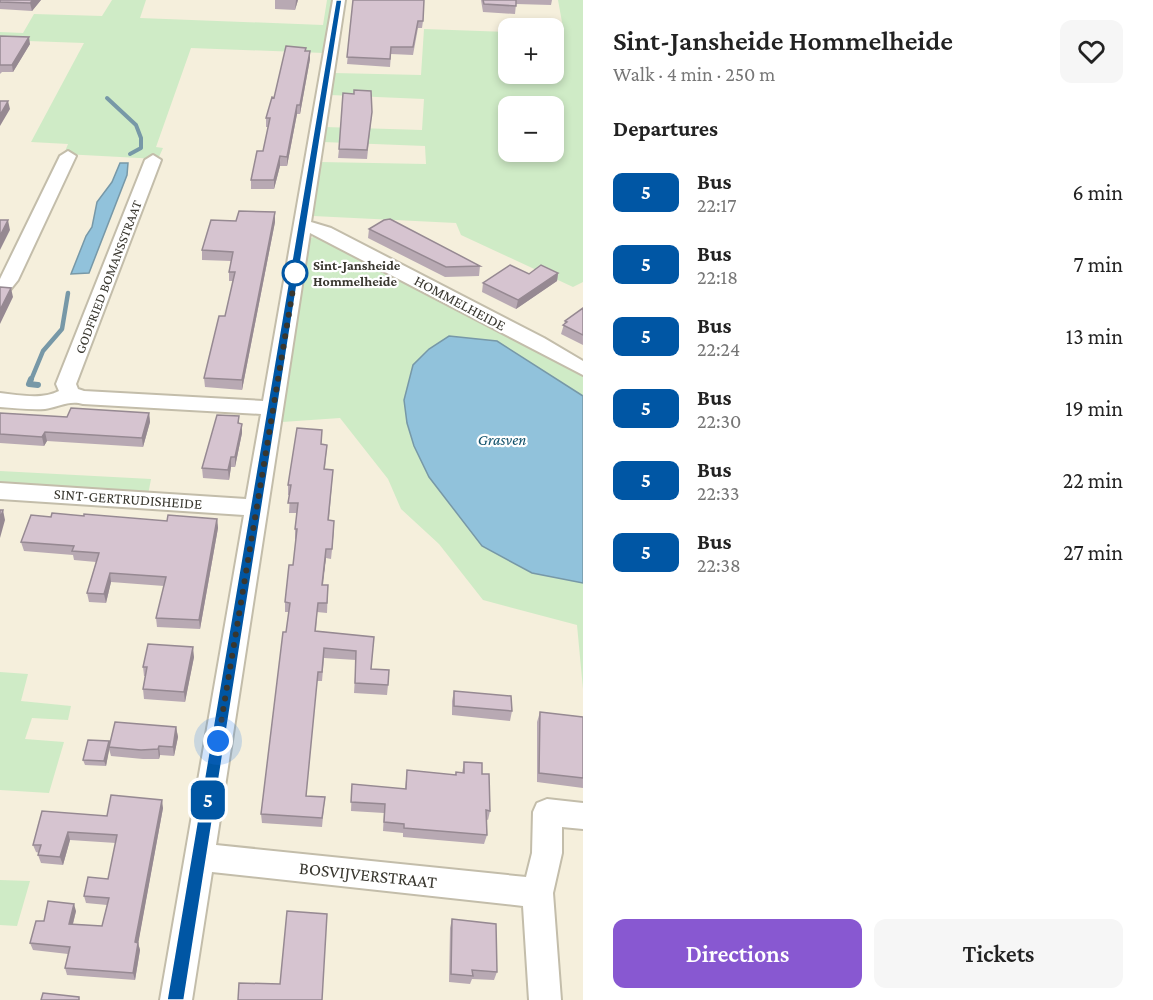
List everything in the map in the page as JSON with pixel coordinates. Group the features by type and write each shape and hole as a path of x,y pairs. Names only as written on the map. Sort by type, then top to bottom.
{"street":[{"path":"176,1000 339,0"},
{"path":"0,286 4,286 9,280 68,156"},
{"name":"GODFRIED BOMANSSTRAAT","path":"70,393 66,384 153,160"},
{"name":"HOMMELHEIDE","path":"303,225 325,232 537,342 583,369"},
{"path":"0,400 51,403 70,393 83,397 273,408"},
{"name":"SINT-GERTRUDISHEIDE","path":"0,491 255,508"},
{"path":"545,1000 538,893 548,854 546,812 583,816"},
{"name":"BOSVIJVERSTRAAT","path":"198,857 538,893"}],"green space":[{"path":"112,0 146,0 140,18 323,25 327,0 333,0 324,53 191,48 156,147 163,148 158,159 64,154 68,144 31,142 84,43 0,40 0,32 23,33 34,14 102,16"},
{"path":"558,0 583,0 583,282 573,287 461,235 456,223 313,216 320,162 426,164 425,146 323,142 325,127 422,130 424,99 330,95 334,73 421,75 424,29 498,32 498,84 564,84 564,18 561,18"},
{"path":"320,236 583,375 583,396 497,341 572,580 583,583 583,689 577,625 483,600 439,544 401,509 388,479 340,418 282,422 306,248 309,239"},
{"path":"0,471 151,479 148,495 0,485"},
{"path":"0,672 28,674 21,701 71,706 68,720 32,718 25,739 64,742 49,793 0,790"},
{"path":"0,880 30,881 17,926 0,925"}],"water":[{"path":"120,163 128,163 127,175 89,273 71,274 86,236 92,227 97,202 112,182"},
{"name":"Grasven","path":"449,336 497,341 583,396 583,583 532,573 482,546 429,477 414,446 407,423 404,400 413,365 429,349"}],"building":[{"path":"0,0 33,0 30,3 0,2"},
{"path":"353,0 424,0 423,21 418,21 413,47 391,47 390,59 347,57"},
{"path":"483,0 516,0 516,6 484,4"},
{"path":"0,36 29,37 12,65 0,65"},
{"path":"286,46 306,48 305,51 310,51 287,157 280,156 274,180 251,180 257,151 263,151 270,118 266,118 272,97 274,98"},
{"path":"354,90 371,91 372,112 367,150 339,149 343,93 354,94"},
{"path":"0,101 8,101 0,115"},
{"path":"239,211 275,212 242,380 204,378 219,316 225,316 235,272 229,272 233,252 202,250 211,220 236,221"},
{"path":"390,219 480,266 446,267 369,229"},
{"path":"0,220 8,220 0,236"},
{"path":"510,265 529,274 541,265 558,273 518,300 483,283"},
{"path":"0,287 11,288 0,310"},
{"path":"583,308 583,335 563,325"},
{"path":"71,408 149,413 142,438 45,432 42,437 0,434 0,413 67,417"},
{"path":"217,415 239,416 238,423 242,424 235,457 231,457 228,470 202,468"},
{"path":"297,428 322,430 321,444 327,445 324,469 333,470 328,520 334,521 332,549 326,549 322,585 328,585 327,603 318,603 315,631 374,637 371,669 389,670 388,685 355,683 356,651 324,648 322,672 318,672 306,796 325,797 322,818 261,814 283,632 286,632 290,603 285,602 289,565 293,565 297,529 295,529 298,503 288,503 291,485 288,485"},
{"path":"52,513 167,521 168,515 217,519 199,620 156,618 166,577 110,573 104,594 87,593 99,553 72,551 74,546 21,542 31,515 51,517"},
{"path":"148,644 193,647 184,692 143,689 147,667 143,667"},
{"path":"454,691 511,696 512,711 454,706"},
{"path":"540,712 583,717 583,778 539,773"},
{"path":"115,722 176,727 173,747 159,746 158,749 141,750 109,747"},
{"path":"88,740 109,741 104,761 83,760"},
{"path":"464,762 482,763 482,774 489,774 490,811 486,810 487,835 404,828 404,824 384,822 385,804 351,802 352,784 406,789 407,770 456,775 456,772 464,773"},
{"path":"111,795 162,800 135,942 138,943 133,973 65,968 70,947 30,943 36,921 44,921 48,901 74,904 69,924 102,926 109,898 84,896 88,877 108,879 117,835 68,832 60,857 38,855 41,845 33,845 42,811 107,816"},
{"path":"287,911 327,914 322,1000 238,1000 239,983 280,984"},
{"path":"452,919 496,924 497,972 472,970 473,976 451,974"},
{"path":"43,993 79,997 79,1000 41,1000"}],"waterway":[{"path":"107,98 136,125 141,138 141,148 130,154"},
{"path":"31,380 43,351 62,329 68,293"},
{"path":"31,379 29,384 38,385"}],"bus line":[{"name":"5","path":"176,1000 339,0"}],"place":[{"name":"Sint-Jansheide Hommelheide","path":"295,273"}],"route":[{"path":"218,741 296,271 295,273"}]}
